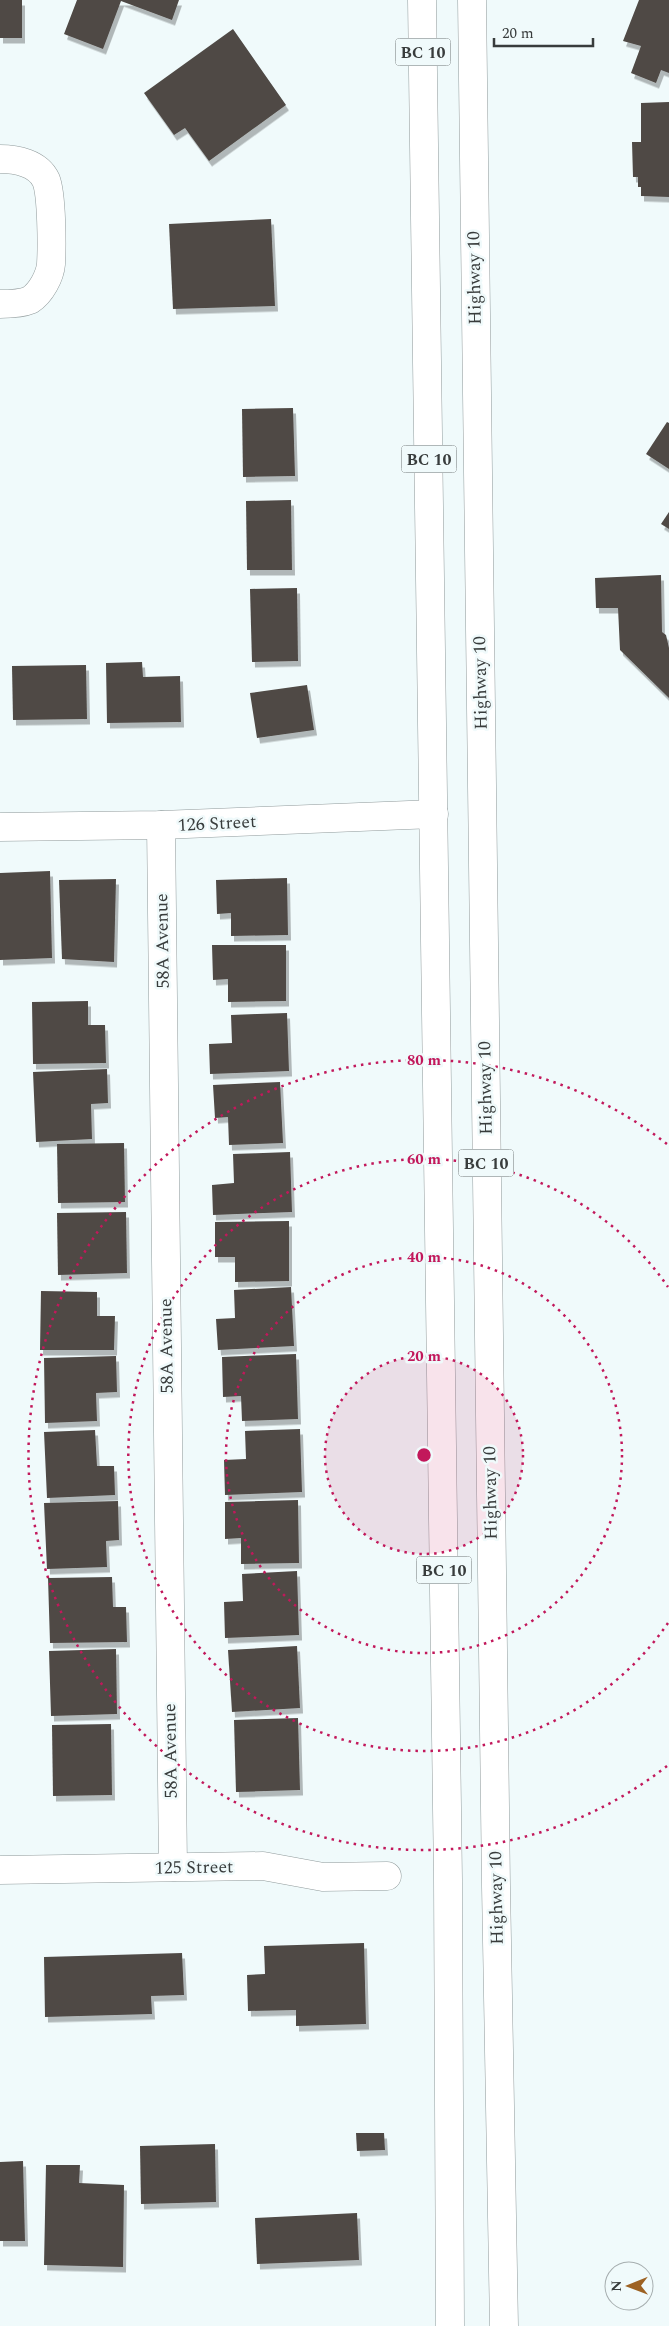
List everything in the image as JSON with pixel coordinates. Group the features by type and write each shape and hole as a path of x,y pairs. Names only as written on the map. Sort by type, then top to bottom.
{"main road":[{"name":"BC 10","path":"422,0 448,1880 450,2326"},
{"name":"Highway 10","path":"472,0 496,1886 504,2326"},
{"path":"0,159 14,159 33,166 46,179 50,198 51,266 44,285 30,300 0,304"},
{"name":"126 Street","path":"0,827 161,826 434,814"},
{"name":"58A Avenue","path":"161,826 173,1867"},
{"name":"125 Street","path":"0,1870 263,1866 323,1877 387,1876"}],"building":[{"path":"0,0 22,0 22,38 0,38"},
{"path":"77,0 179,0 172,20 121,1 103,49 64,34"},
{"path":"639,0 669,0 669,73 661,70 656,83 631,73 641,46 623,41"},
{"path":"233,29 286,105 209,161 185,128 174,135 144,93"},
{"path":"669,102 669,197 641,196 641,187 638,187 638,177 633,177 632,142 641,142 641,103"},
{"path":"271,219 275,306 173,309 169,224"},
{"path":"293,408 295,476 243,477 242,409"},
{"path":"667,422 669,423 669,469 646,454"},
{"path":"291,500 292,570 247,570 246,501"},
{"path":"669,512 669,529 661,524"},
{"path":"661,575 662,632 666,635 669,648 669,698 620,650 618,608 596,608 595,578"},
{"path":"297,588 298,661 252,662 250,589"},
{"path":"142,662 143,677 180,676 181,722 107,723 106,663"},
{"path":"86,665 87,719 13,720 12,666"},
{"path":"307,685 314,730 257,738 250,693"},
{"path":"50,871 52,958 0,960 0,873"},
{"path":"287,878 288,935 231,936 231,913 217,914 216,880"},
{"path":"116,879 114,962 62,959 59,880"},
{"path":"212,945 286,945 286,1001 228,1002 228,979 213,980"},
{"path":"88,1001 88,1025 105,1025 106,1063 33,1064 32,1002"},
{"path":"287,1013 289,1071 210,1074 209,1044 232,1043 231,1015"},
{"path":"107,1069 108,1103 91,1104 92,1139 36,1142 33,1072"},
{"path":"280,1082 283,1143 229,1145 228,1117 215,1118 213,1085"},
{"path":"124,1143 125,1202 58,1203 57,1144"},
{"path":"290,1152 292,1212 213,1215 212,1185 234,1183 233,1154"},
{"path":"126,1212 127,1273 58,1275 57,1213"},
{"path":"289,1221 289,1281 235,1282 235,1257 215,1257 215,1222"},
{"path":"291,1287 294,1346 218,1350 216,1319 235,1318 234,1290"},
{"path":"41,1291 97,1292 97,1316 115,1316 114,1350 40,1350"},
{"path":"296,1354 298,1419 242,1421 241,1396 223,1397 222,1357"},
{"path":"116,1356 117,1392 96,1393 97,1421 45,1423 44,1358"},
{"path":"300,1429 302,1492 225,1495 224,1460 246,1459 245,1431"},
{"path":"95,1430 97,1466 114,1466 115,1495 47,1498 44,1432"},
{"path":"298,1500 299,1563 241,1564 241,1538 225,1539 225,1502"},
{"path":"118,1501 119,1540 106,1541 107,1567 47,1569 44,1503"},
{"path":"297,1571 299,1635 225,1638 224,1602 243,1601 242,1574"},
{"path":"112,1577 113,1607 126,1607 127,1642 50,1643 48,1578"},
{"path":"297,1646 300,1708 232,1712 228,1650"},
{"path":"116,1649 117,1714 51,1716 49,1651"},
{"path":"298,1718 300,1790 236,1792 234,1720"},
{"path":"111,1724 112,1795 53,1796 52,1725"},
{"path":"364,1943 366,2024 296,2026 296,2010 248,2011 247,1975 265,1974 264,1946"},
{"path":"182,1953 184,1995 151,1996 152,2014 45,2017 44,1957"},
{"path":"356,2133 384,2133 385,2150 357,2151"},
{"path":"215,2144 216,2202 141,2204 140,2146"},
{"path":"23,2161 25,2241 0,2241 0,2162"},
{"path":"46,2165 80,2165 79,2183 124,2185 123,2267 44,2265"},
{"path":"357,2213 359,2260 257,2264 255,2218"}]}
